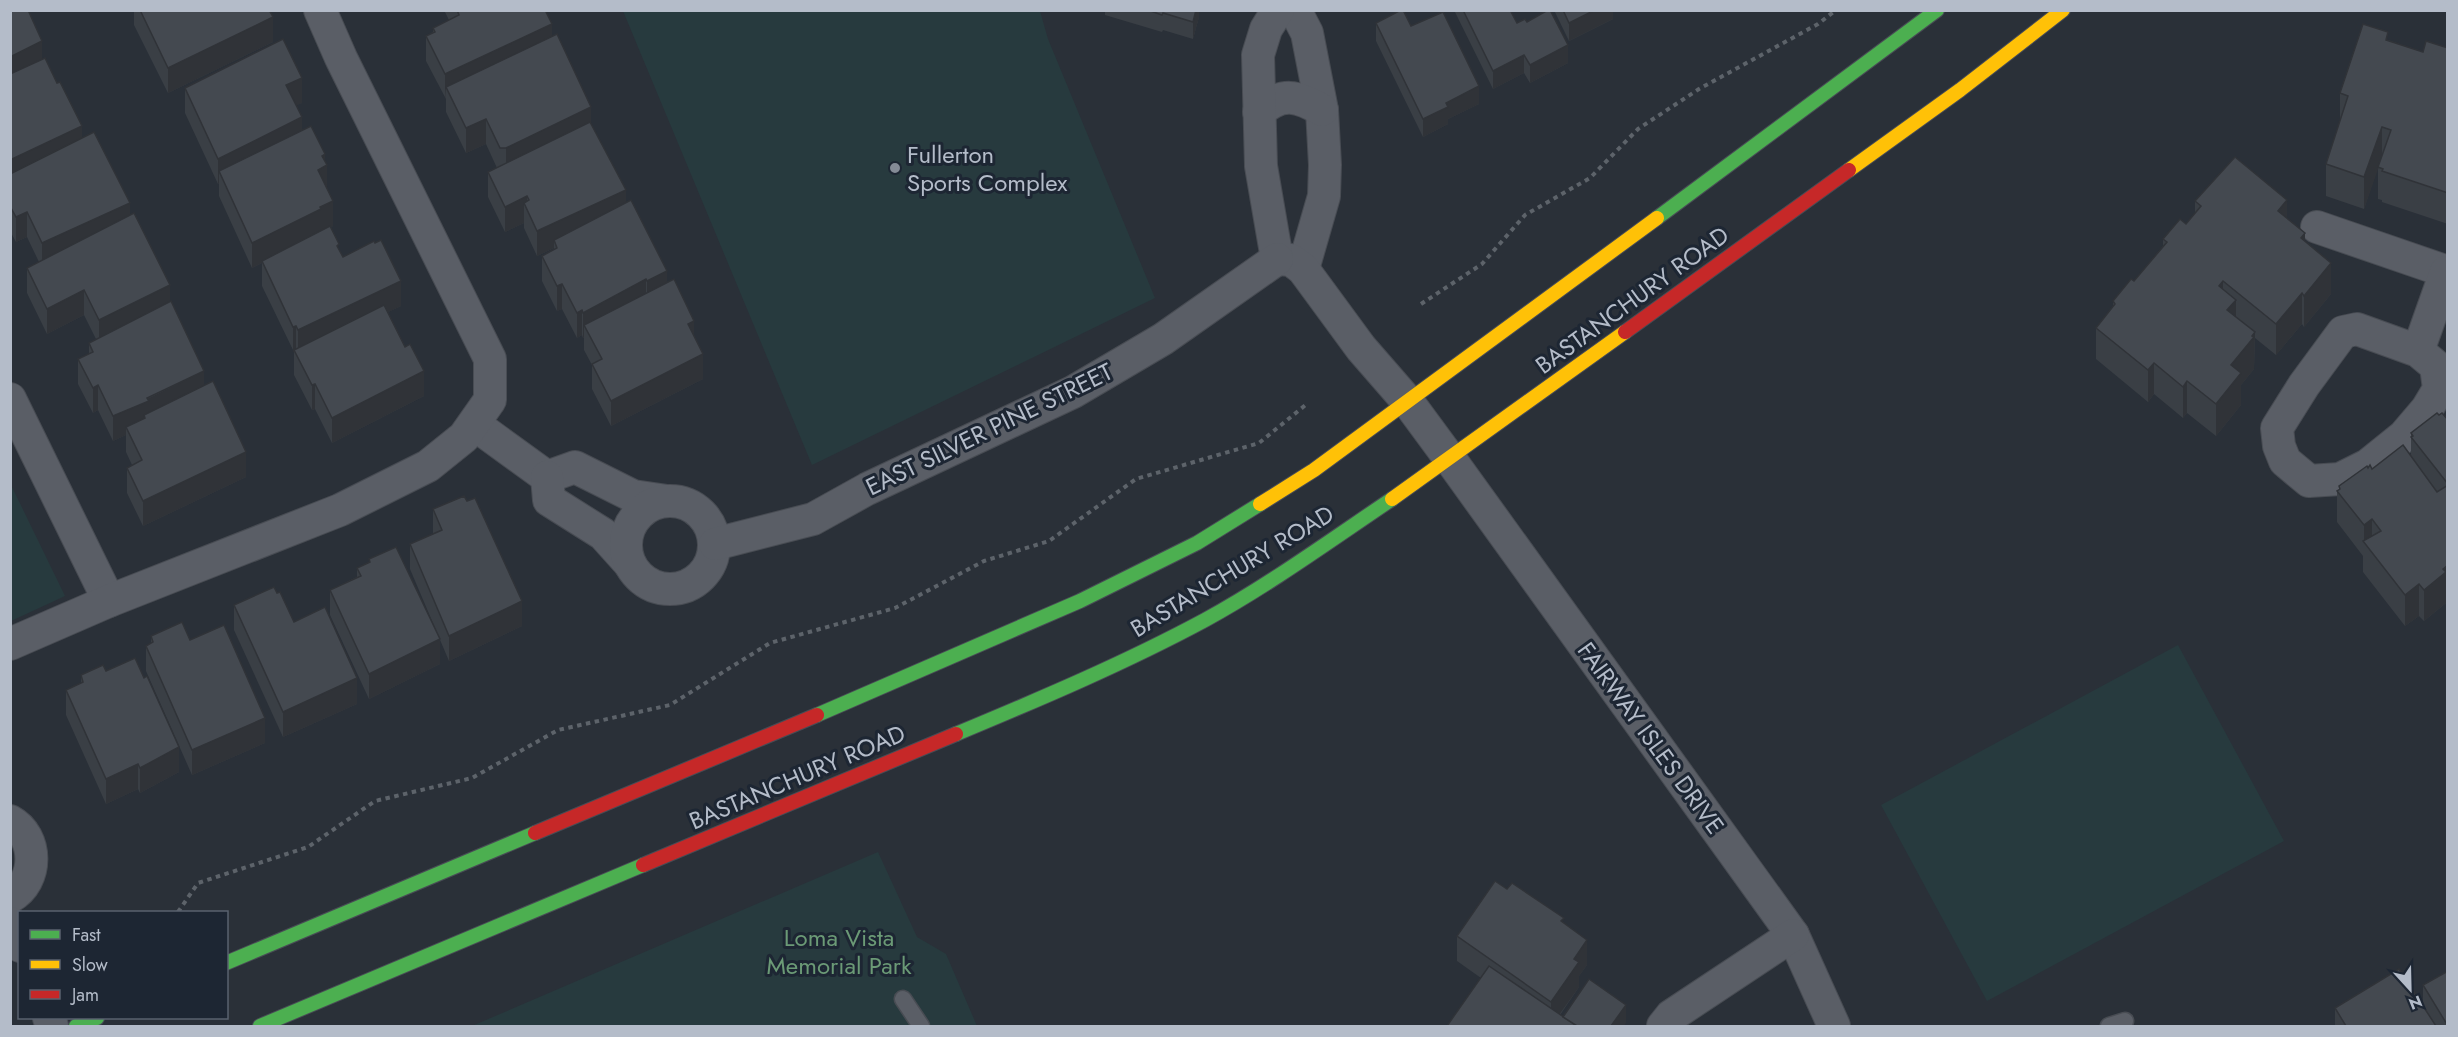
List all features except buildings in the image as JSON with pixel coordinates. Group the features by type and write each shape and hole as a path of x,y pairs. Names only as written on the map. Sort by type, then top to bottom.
{"main road":[{"name":"BASTANCHURY ROAD","path":"228,962 895,682 1080,601 1197,543 1314,470 1937,10"},
{"name":"BASTANCHURY ROAD","path":"260,1026 963,732 1141,653 1207,618 1304,558 1450,459 1950,97 2064,10"},
{"path":"76,1026 92,1019"}],"street":[{"path":"10,644 109,601 340,510 428,466 464,437 490,399 490,359 341,58 320,10"},
{"path":"1278,10 1266,29 1258,55 1261,166 1290,264"},
{"path":"1290,264 1324,196 1325,165 1322,110 1307,33 1295,10"},
{"path":"1259,112 1269,103 1280,98 1296,97 1322,110"},
{"path":"2317,227 2447,272 2418,351"},
{"name":"FAIRWAY ISLES DRIVE","path":"1290,264 1408,402 1794,935 1834,1026"},
{"name":"EAST SILVER PINE STREET","path":"715,544 813,519 867,489 1074,392 1290,264"},
{"path":"2357,329 2418,351 2436,366 2439,389 2427,409 2404,436 2368,465 2340,479 2309,481 2285,461 2279,446 2277,428 2304,385 2343,333 2357,329"},
{"path":"10,399 109,601"},
{"path":"474,424 547,477 549,500 603,534 641,578 654,586 672,589 687,586 704,574 712,561 715,544 712,529 704,516 694,507 680,501 633,496 575,467 547,477"},
{"path":"630,564 626,543 629,527 652,504 667,501"},
{"path":"10,821 26,835 31,848 31,870 24,884 10,897"},
{"path":"10,923 18,941"},
{"path":"1664,1026 1671,1016 1794,935"}],"lane":[{"path":"903,999 921,1026"}],"path":[{"path":"1421,304 1482,264 1525,215 1590,178 1638,129 1699,89 1818,24 1836,10"},
{"path":"179,911 198,883 308,847 375,801 472,778 558,730 669,705 770,643 895,608 984,561 1049,541 1136,479 1259,442 1308,403"}],"green space":[{"name":"Fullerton Sports Complex","path":"623,11 1040,11 1048,39 1155,298 812,465"},
{"path":"11,485 65,596 10,621"},
{"path":"2178,645 2284,841 1987,1001 1881,805"},
{"name":"Loma Vista Memorial Park","path":"878,852 917,937 946,954 977,1026 472,1026"}],"traffic: fast":[{"path":"1657,218 1937,10"},
{"path":"956,734 1113,666 1205,620 1276,577 1392,499"},
{"path":"817,715 1080,601 1197,543 1260,504"},
{"path":"228,962 535,833"},
{"path":"260,1026 643,865"},
{"path":"76,1026 94,1019"}],"traffic: slow":[{"path":"1849,170 1960,90 2063,10"},
{"path":"1260,504 1314,470 1657,218"},
{"path":"1392,499 1625,332"}],"traffic: jam":[{"path":"1625,332 1849,170"},
{"path":"535,833 817,715"},
{"path":"643,865 956,734"}],"place":[{"name":"Fullerton Sports Complex","path":"895,168"}]}
